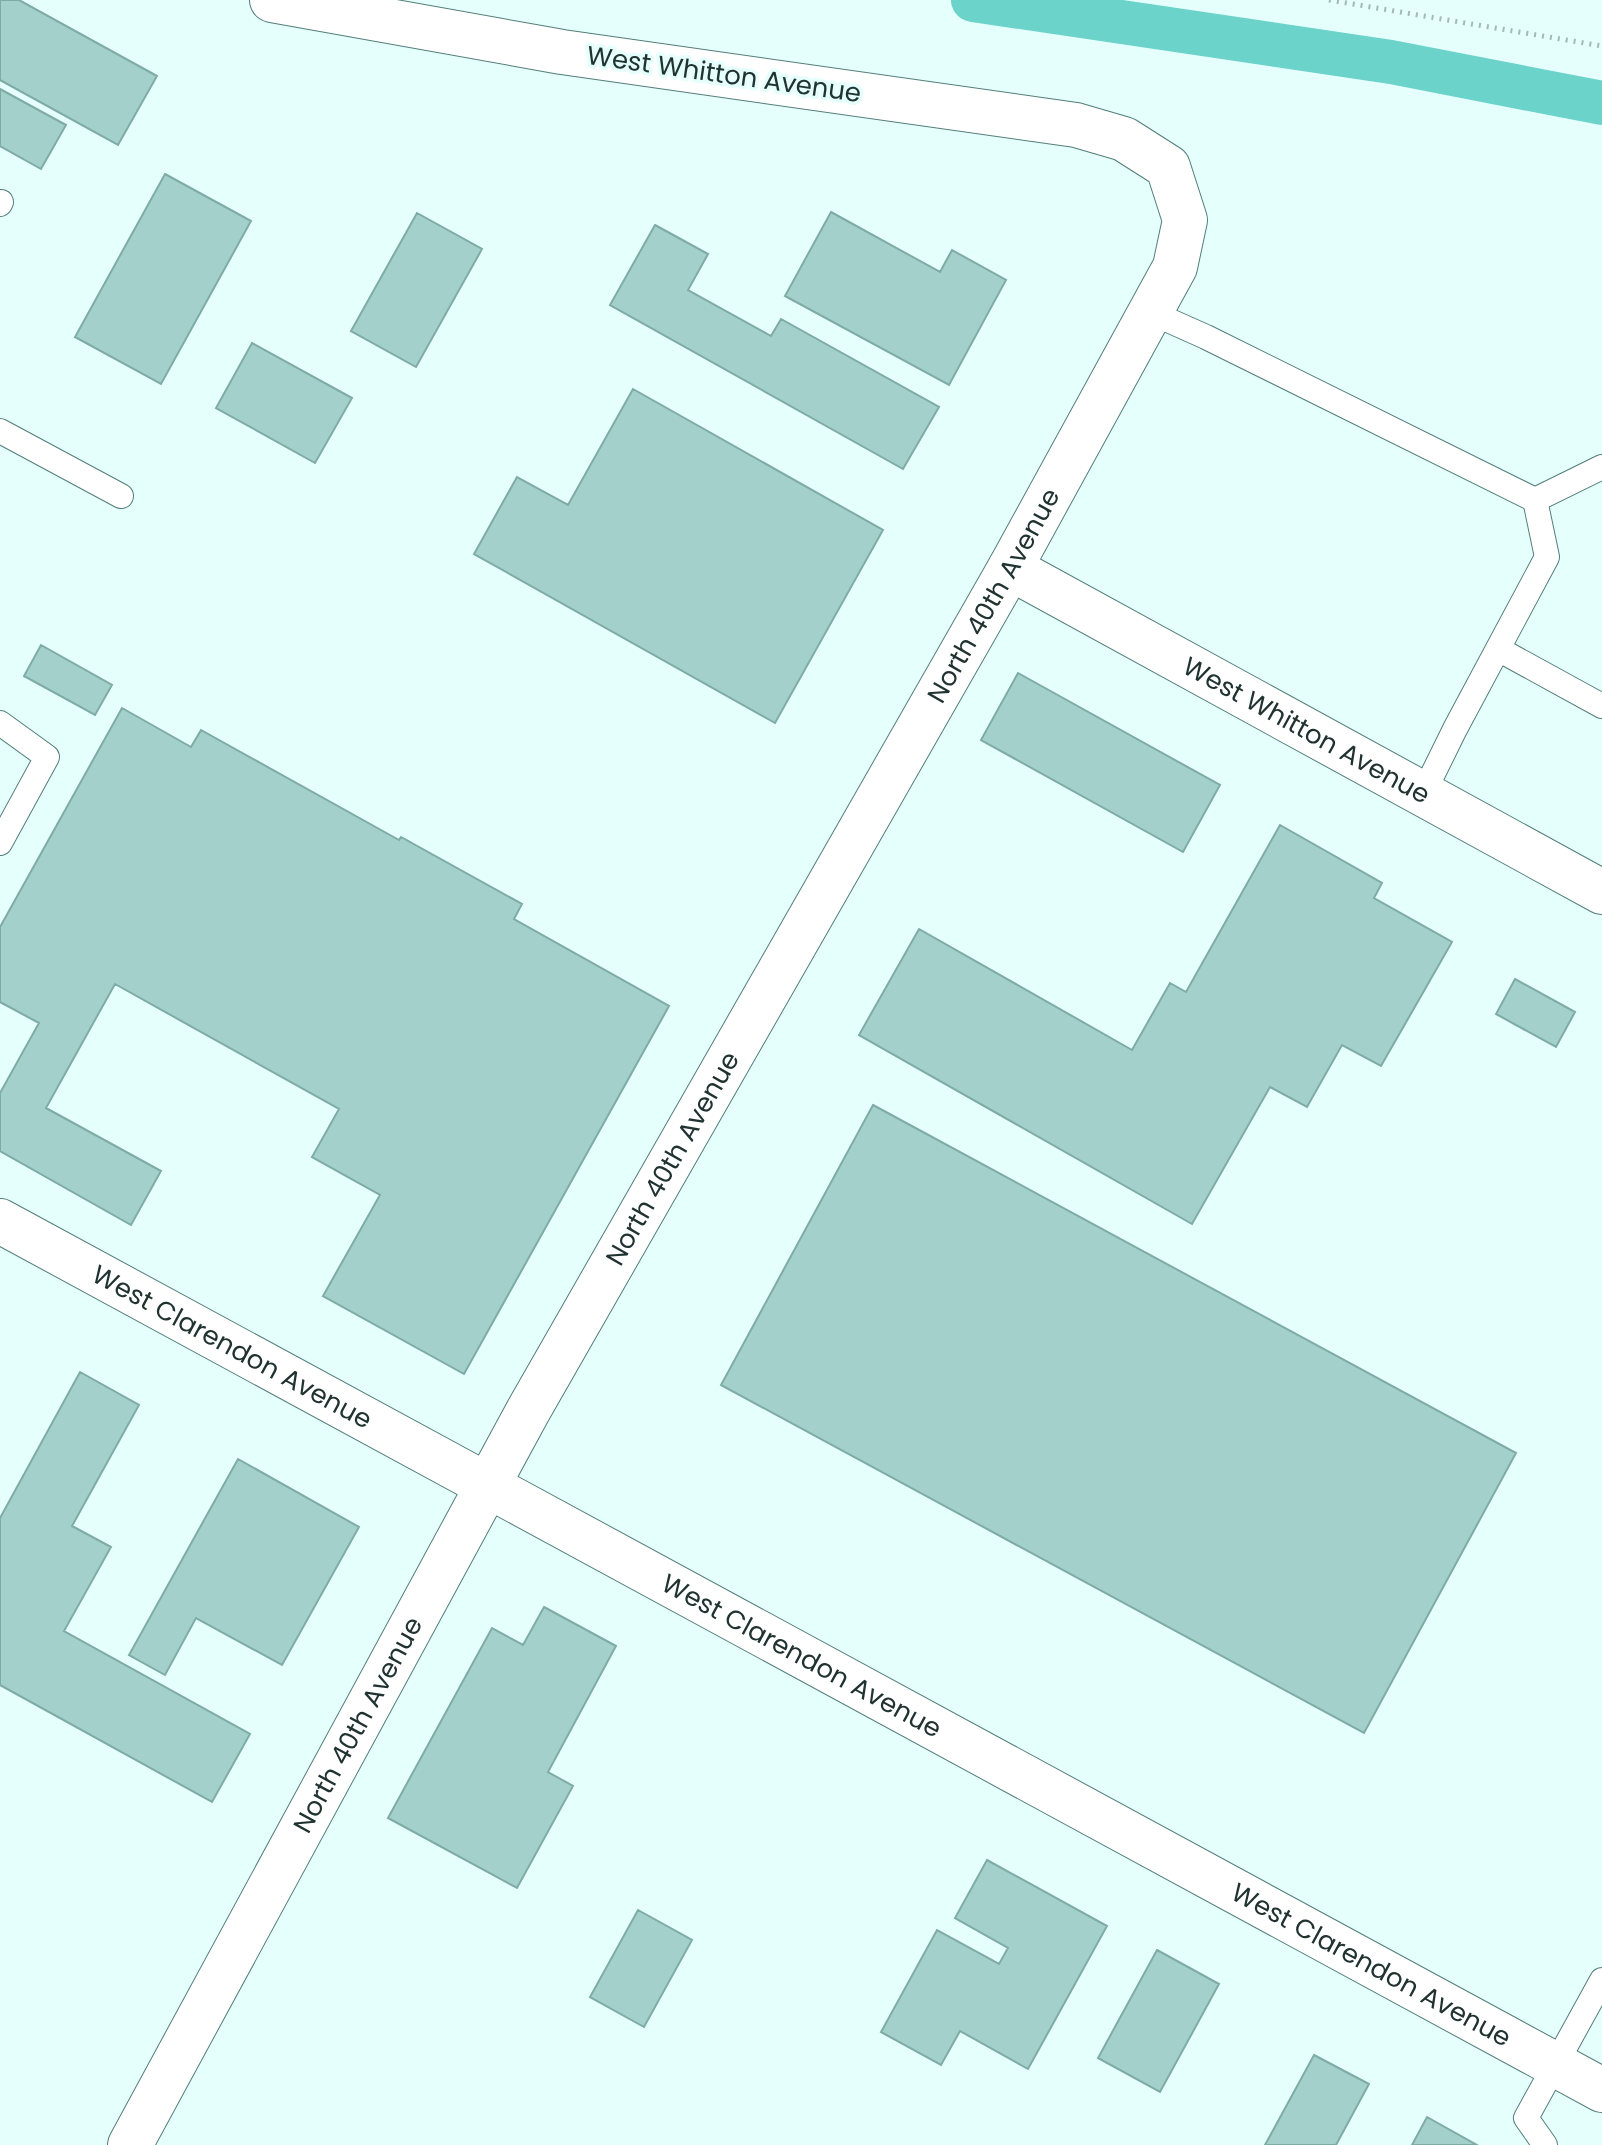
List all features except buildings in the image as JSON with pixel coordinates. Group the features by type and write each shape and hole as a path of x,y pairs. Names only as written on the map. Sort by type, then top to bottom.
{"street":[{"name":"West Whitton Avenue","path":"272,0 562,52 1076,125 1124,139 1168,167"},
{"name":"North 40th Avenue","path":"130,2145 488,1484 1010,568 1175,267 1185,220 1168,167"},
{"name":"West Whitton Avenue","path":"1010,568 1602,892"},
{"name":"West Clarendon Avenue","path":"0,1221 1602,2090"}],"lane":[{"path":"1150,312 1535,500"},
{"path":"0,431 121,496"},
{"path":"1535,500 1602,467"},
{"path":"1423,794 1547,557 1535,500"},
{"path":"1498,649 1602,706"},
{"path":"0,723 47,757 0,843"},
{"path":"1545,2145 1526,2118 1602,1980"}],"path":[{"path":"1329,0 1602,46"}],"waterway":[{"path":"973,0 1391,62 1602,103"}]}
